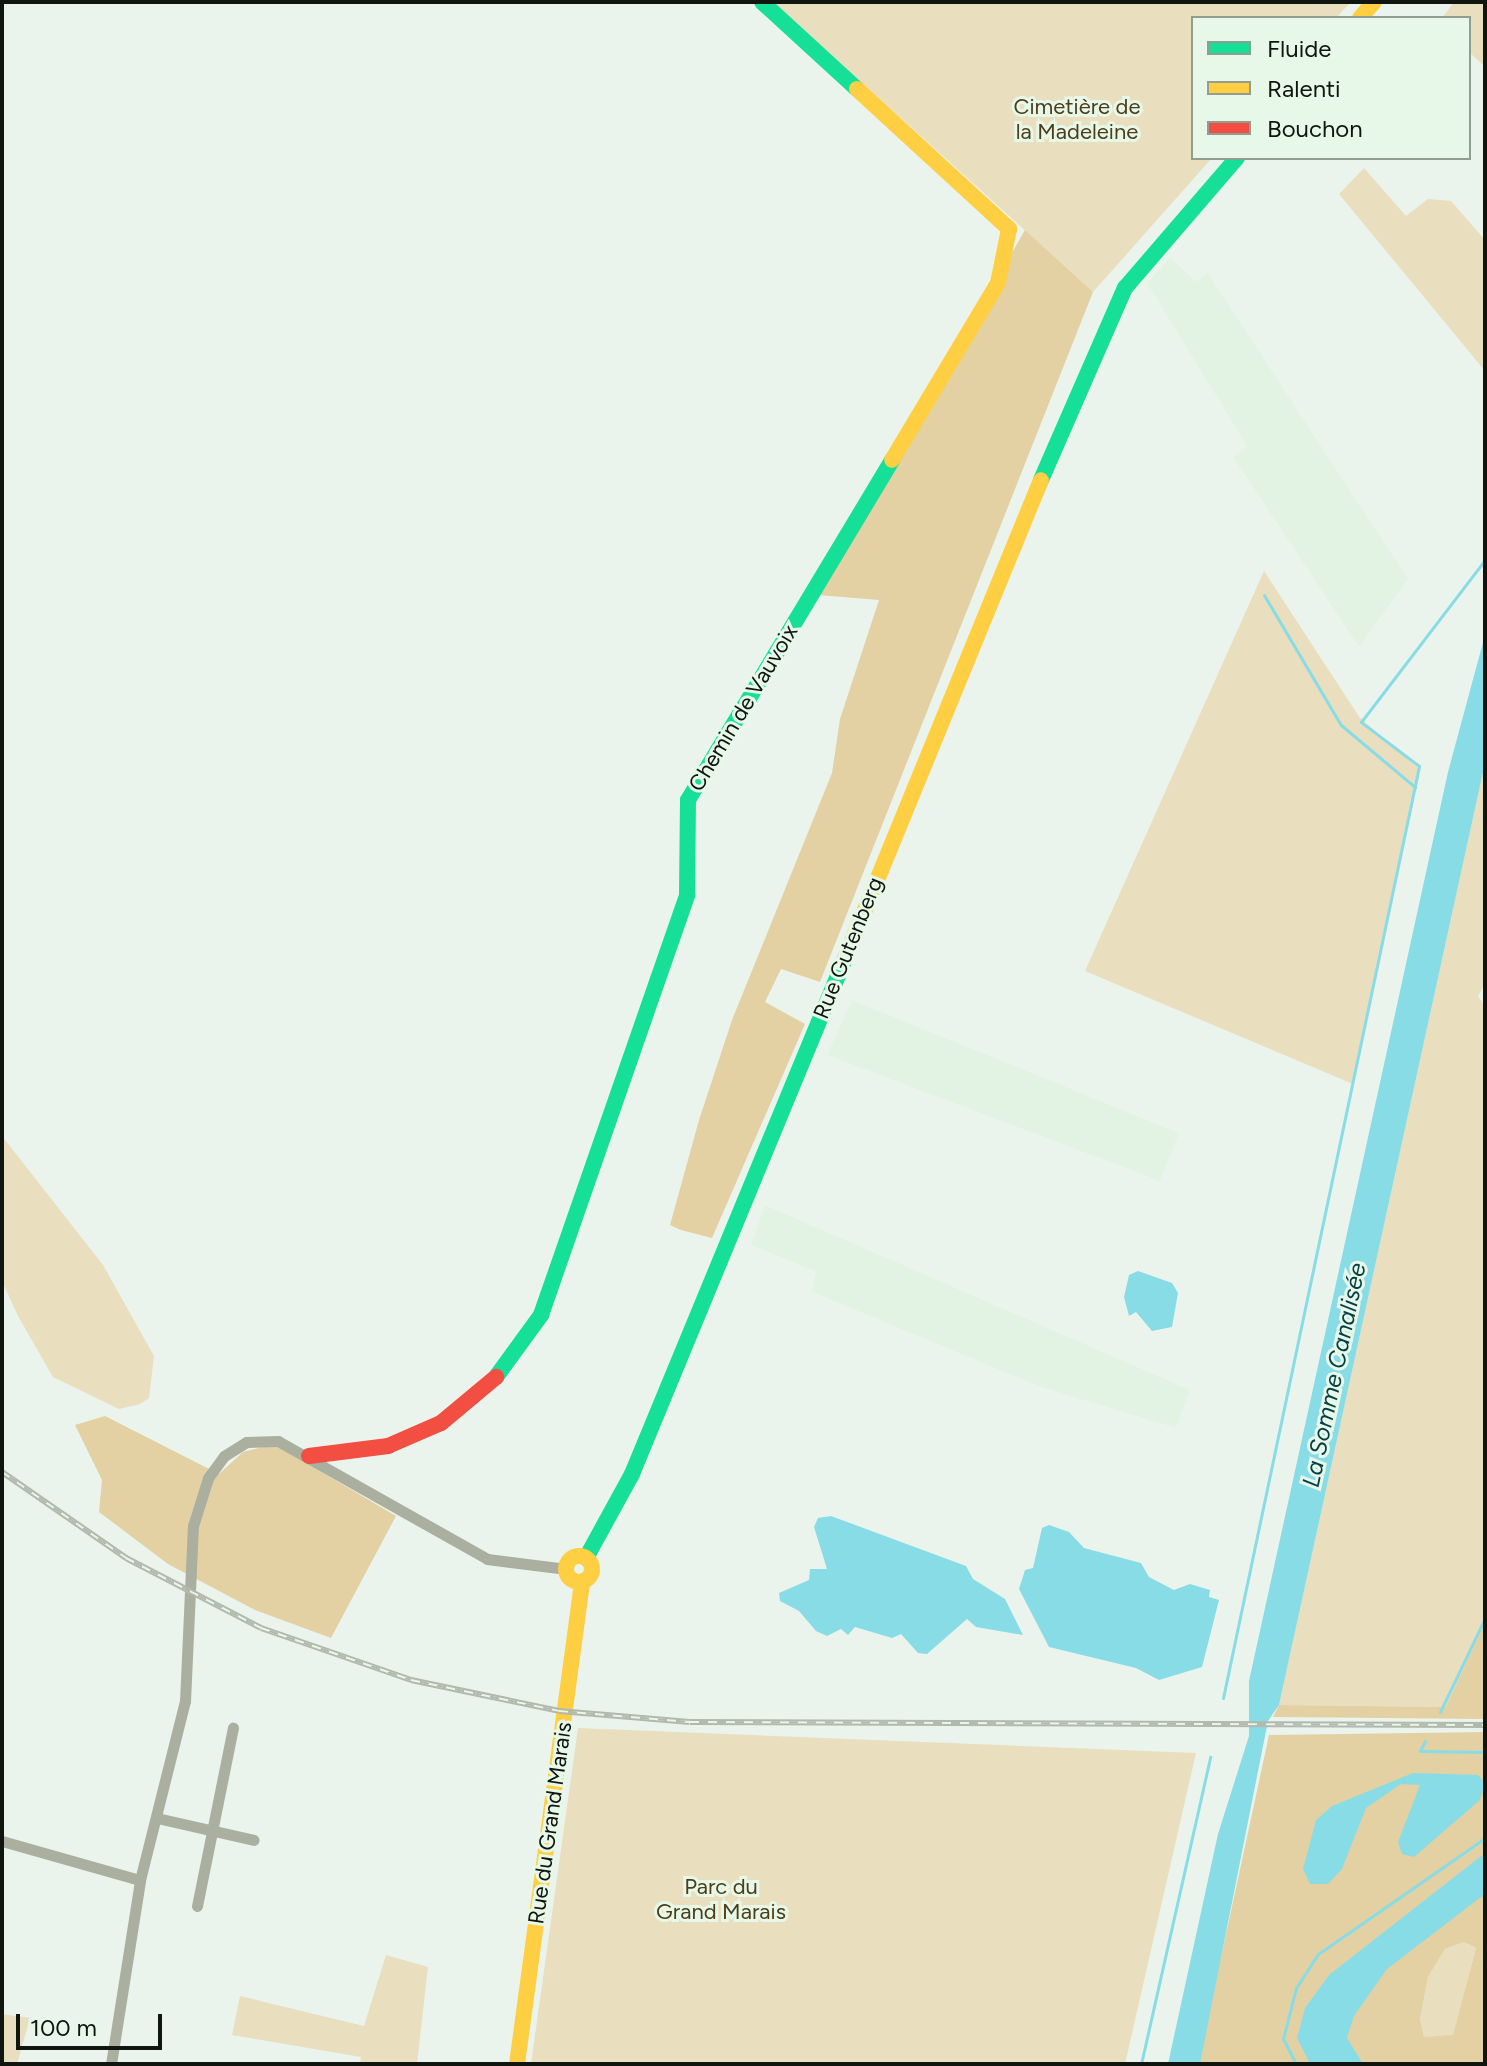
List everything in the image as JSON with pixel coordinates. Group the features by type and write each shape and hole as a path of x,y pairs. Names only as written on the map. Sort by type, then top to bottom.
{"street":[{"name":"Chemin de Vauvoix","path":"309,1456 388,1446 441,1423 499,1375 541,1315 687,895 688,800 998,283 1009,253 1009,229 762,2"},
{"name":"Rue Gutenberg","path":"586,1558 627,1485 1102,333 1125,288 1235,160"},
{"path":"111,2064 140,1880 185,1701 193,1526 215,1467 234,1448 257,1439 278,1441 487,1559 566,1569"},
{"path":"573,1557 586,1558 593,1569 582,1582 571,1580 566,1569 573,1557"},
{"name":"Rue du Grand Marais","path":"517,2064 582,1582"},
{"path":"197,1906 233,1728"},
{"path":"157,1818 254,1840"},
{"path":"2,1841 140,1880"}],"shaded area":[{"path":"1025,230 1093,292 820,982 781,969 765,1002 805,1024 712,1238 681,1230 670,1225 699,1120 732,1020 832,773 840,719 879,600 818,595"},
{"path":"1170,258 1197,282 1207,272 1408,579 1359,647 1233,457 1247,446 1147,283"},
{"path":"852,1000 1179,1133 1160,1181 827,1055"},
{"path":"765,1205 1190,1390 1176,1428 1041,1387 812,1292 816,1272 751,1245"},
{"path":"105,1416 219,1474 243,1452 274,1444 396,1516 331,1638 255,1610 168,1564 99,1512 102,1480 75,1425"},
{"path":"1485,1622 1485,1719 1273,1717 1279,1705 1446,1707"},
{"path":"1485,1732 1485,1854 1411,1923 1310,2064 1198,2064 1269,1735"},
{"path":"1485,1890 1485,2064 1356,2064 1345,2053 1342,2020 1368,1980","holes":["1464,1942 1476,1948 1453,2035 1424,2037 1420,2019 1428,1977 1445,1949"]}],"green space":[{"name":"Cimetière de la Madeleine","path":"773,2 1351,2 1338,16 1191,16 1191,160 1210,160 1093,292"},
{"path":"1454,2 1485,2 1485,67 1471,54 1471,16 1444,16"},
{"path":"1364,168 1406,216 1428,199 1451,201 1485,240 1485,371 1339,194"},
{"path":"1264,571 1360,718 1418,768 1353,1084 1085,971"},
{"path":"1485,763 1485,983 1478,996 1485,1007 1485,1622 1447,1707 1279,1705"},
{"path":"2,1136 103,1265 154,1356 149,1398 140,1404 119,1409 53,1377 18,1316 2,1281"},
{"name":"Parc du Grand Marais","path":"578,1728 1196,1753 1125,2064 531,2064"},
{"path":"1464,1942 1476,1948 1453,2036 1424,2037 1420,2019 1428,1977 1445,1949"},
{"path":"386,1955 428,1967 417,2064 360,2064 361,2057 232,2035 240,1996 364,2026"},
{"path":"2,2014 30,2018 17,2064 2,2064"}],"water":[{"name":"La Somme Canalisée","path":"1485,635 1485,763 1279,1705 1268,1721 1200,2064 1168,2064 1218,1834 1249,1736 1249,1681 1448,772"},
{"path":"1138,1271 1172,1283 1178,1293 1172,1327 1152,1331 1136,1312 1129,1316 1124,1297 1129,1275"},
{"path":"831,1516 966,1566 973,1579 1005,1599 1023,1635 976,1627 967,1619 927,1654 918,1653 901,1634 892,1638 855,1627 848,1635 841,1629 827,1636 816,1631 799,1611 780,1601 779,1593 809,1580 810,1569 827,1569 814,1527 818,1518"},
{"path":"1049,1525 1069,1532 1084,1548 1141,1563 1149,1577 1174,1590 1190,1584 1210,1590 1209,1597 1219,1600 1202,1667 1159,1680 1136,1668 1049,1647 1019,1589 1025,1570 1033,1568 1042,1528"},
{"path":"1413,1773 1478,1775 1485,1783 1480,1800 1414,1857 1402,1854 1398,1842 1420,1785 1401,1784 1366,1808 1342,1869 1328,1884 1310,1884 1303,1869 1316,1820 1332,1806"},
{"path":"1485,1853 1485,1894 1387,1969 1354,2016 1347,2038 1363,2064 1310,2064 1297,2038 1305,2008 1329,1975"}],"waterway":[{"path":"1223,1698 1419,766 1361,722 1485,560"},
{"path":"1264,595 1341,725 1415,787"},
{"path":"1440,1712 1485,1618"},
{"path":"1425,1741 1420,1751 1485,1752"},
{"path":"1141,2064 1210,1757"},
{"path":"1296,2064 1283,2039 1296,1988 1318,1954 1485,1838"}],"railway":[{"path":"2,1472 126,1558 261,1628 411,1680 559,1711 690,1722 1485,1725"}],"traffic: fast":[{"path":"762,2 857,89"},
{"path":"1041,480 1125,288 1235,160"},
{"path":"496,1377 541,1315 687,895 688,800 892,460"},
{"path":"586,1558 632,1474 846,956"}],"traffic: slow":[{"path":"1362,16 1374,2"},
{"path":"857,89 1009,229 998,283 892,460"},
{"path":"846,956 1041,480"},
{"path":"579,1556 588,1560 592,1569 588,1578 579,1582 570,1578 566,1569 570,1560 579,1556"},
{"path":"517,2064 582,1582"}],"traffic: jam":[{"path":"309,1456 388,1446 441,1423 496,1377"}]}
